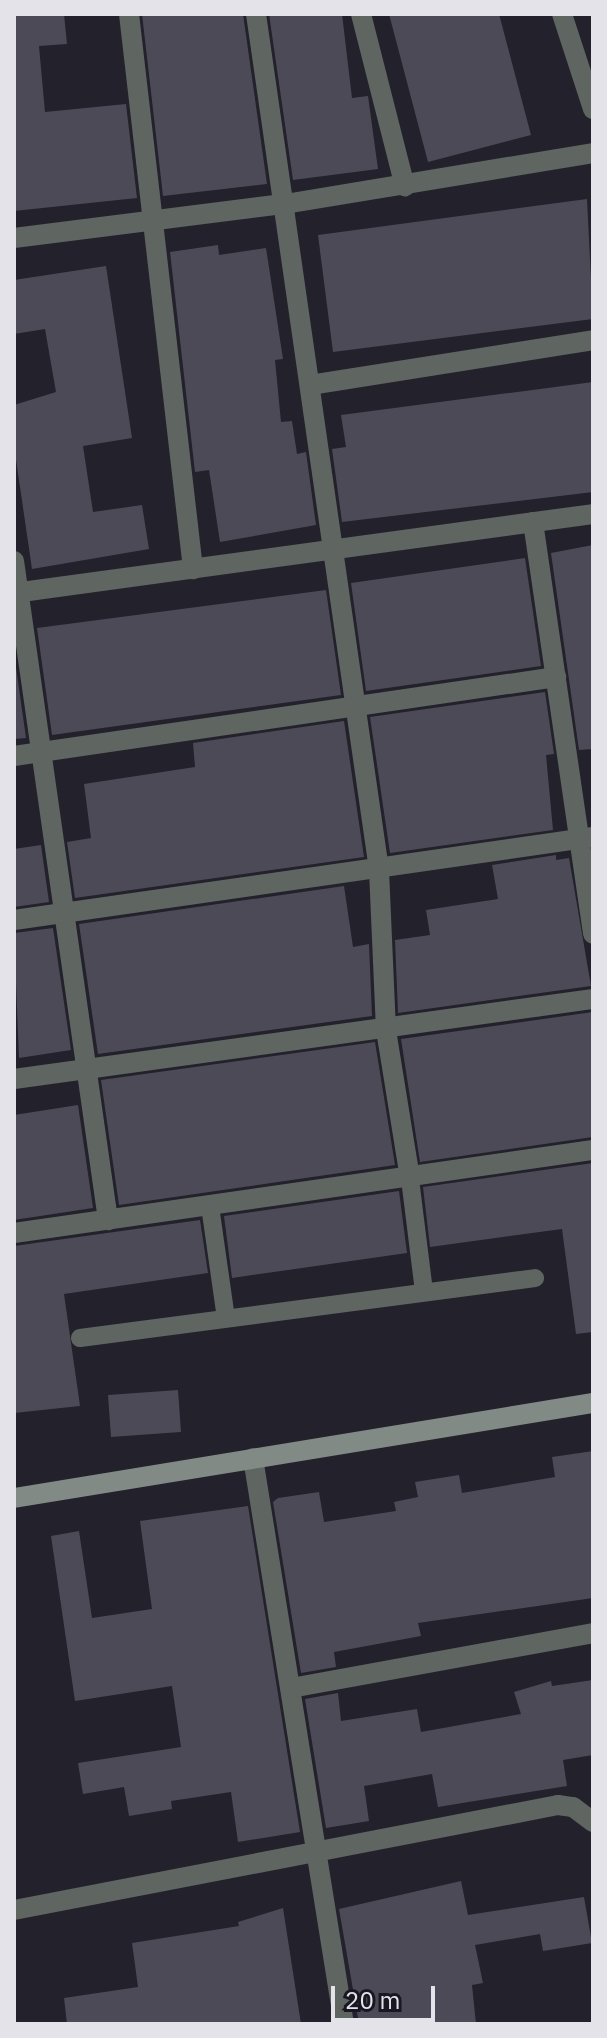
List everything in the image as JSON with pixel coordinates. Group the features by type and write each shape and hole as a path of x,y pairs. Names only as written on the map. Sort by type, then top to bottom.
{"main road":[{"path":"14,1498 593,1403"}],"street":[{"path":"129,14 193,569"},
{"path":"256,14 379,870 386,1030 410,1179"},
{"path":"361,14 405,186"},
{"path":"562,14 593,109"},
{"path":"14,238 154,223 285,204 593,153"},
{"path":"310,385 593,340"},
{"path":"16,592 593,514"},
{"path":"533,522 556,677 587,839 593,934"},
{"path":"14,561 16,592 44,751 67,912 108,1220"},
{"path":"14,756 556,677"},
{"path":"14,920 587,839"},
{"path":"14,1079 593,999"},
{"path":"14,1233 410,1179 593,1150"},
{"path":"253,1458 291,1688 314,1854 344,2024"},
{"path":"291,1688 593,1633"},
{"path":"14,1910 558,1805 573,1807 593,1822"}],"lane":[{"path":"410,1179 424,1292"},
{"path":"210,1206 226,1318"},
{"path":"80,1338 535,1278"}],"building":[{"path":"14,14 64,14 67,44 39,46 45,112 126,104 137,198 14,211"},
{"path":"142,14 243,14 267,184 163,196"},
{"path":"269,14 342,14 352,98 368,96 378,169 293,180"},
{"path":"389,14 499,14 531,135 428,162"},
{"path":"587,199 593,319 333,352 318,235"},
{"path":"218,245 219,255 266,248 283,359 275,360 281,422 292,421 297,454 306,452 316,525 220,542 209,470 195,472 170,252"},
{"path":"106,266 132,438 83,446 93,512 142,505 149,549 32,569 14,446 14,405 56,392 45,329 14,334 14,280"},
{"path":"593,382 593,492 342,522 332,449 346,447 341,415"},
{"path":"593,545 593,749 579,750 551,553"},
{"path":"525,558 541,666 366,691 351,583"},
{"path":"326,590 341,695 52,735 37,628"},
{"path":"14,653 26,738 14,739"},
{"path":"545,692 554,754 546,755 553,830 390,853 370,717"},
{"path":"344,721 364,857 75,898 67,842 91,838 84,784 195,767 193,743"},
{"path":"41,845 49,902 14,907 14,849"},
{"path":"556,855 556,860 569,858 591,986 398,1013 395,940 430,935 426,910 498,899 492,865"},
{"path":"344,886 353,947 369,944 372,1016 98,1054 79,924"},
{"path":"53,928 71,1050 19,1058 14,933"},
{"path":"593,1012 593,1137 420,1162 401,1039"},
{"path":"375,1042 395,1165 119,1205 101,1080"},
{"path":"78,1105 93,1208 14,1220 14,1115"},
{"path":"593,1163 593,1332 576,1334 562,1229 430,1247 423,1187"},
{"path":"399,1191 407,1253 232,1278 224,1216"},
{"path":"200,1220 208,1273 64,1294 80,1406 14,1413 14,1246"},
{"path":"178,1390 181,1432 111,1437 108,1395"},
{"path":"593,1451 593,1598 418,1623 421,1636 334,1652 336,1667 301,1673 273,1502 278,1498 319,1492 324,1522 396,1511 394,1502 418,1497 415,1482 459,1475 462,1493 555,1477 552,1457"},
{"path":"248,1506 300,1832 238,1842 231,1792 171,1801 172,1809 129,1816 124,1787 83,1794 78,1763 181,1747 172,1686 75,1701 51,1536 79,1531 92,1618 152,1609 140,1521"},
{"path":"593,1680 593,1755 563,1760 567,1786 438,1807 432,1774 364,1786 369,1821 326,1828 305,1699 338,1693 341,1721 417,1709 421,1732 521,1714 514,1692 551,1681 552,1686"},
{"path":"461,1881 468,1915 584,1897 592,1943 543,1951 540,1934 475,1945 483,1983 472,1985 476,2024 359,2024 339,1909"},
{"path":"283,1908 301,2024 67,2024 64,1998 138,1987 132,1943 239,1926 238,1922"}]}
